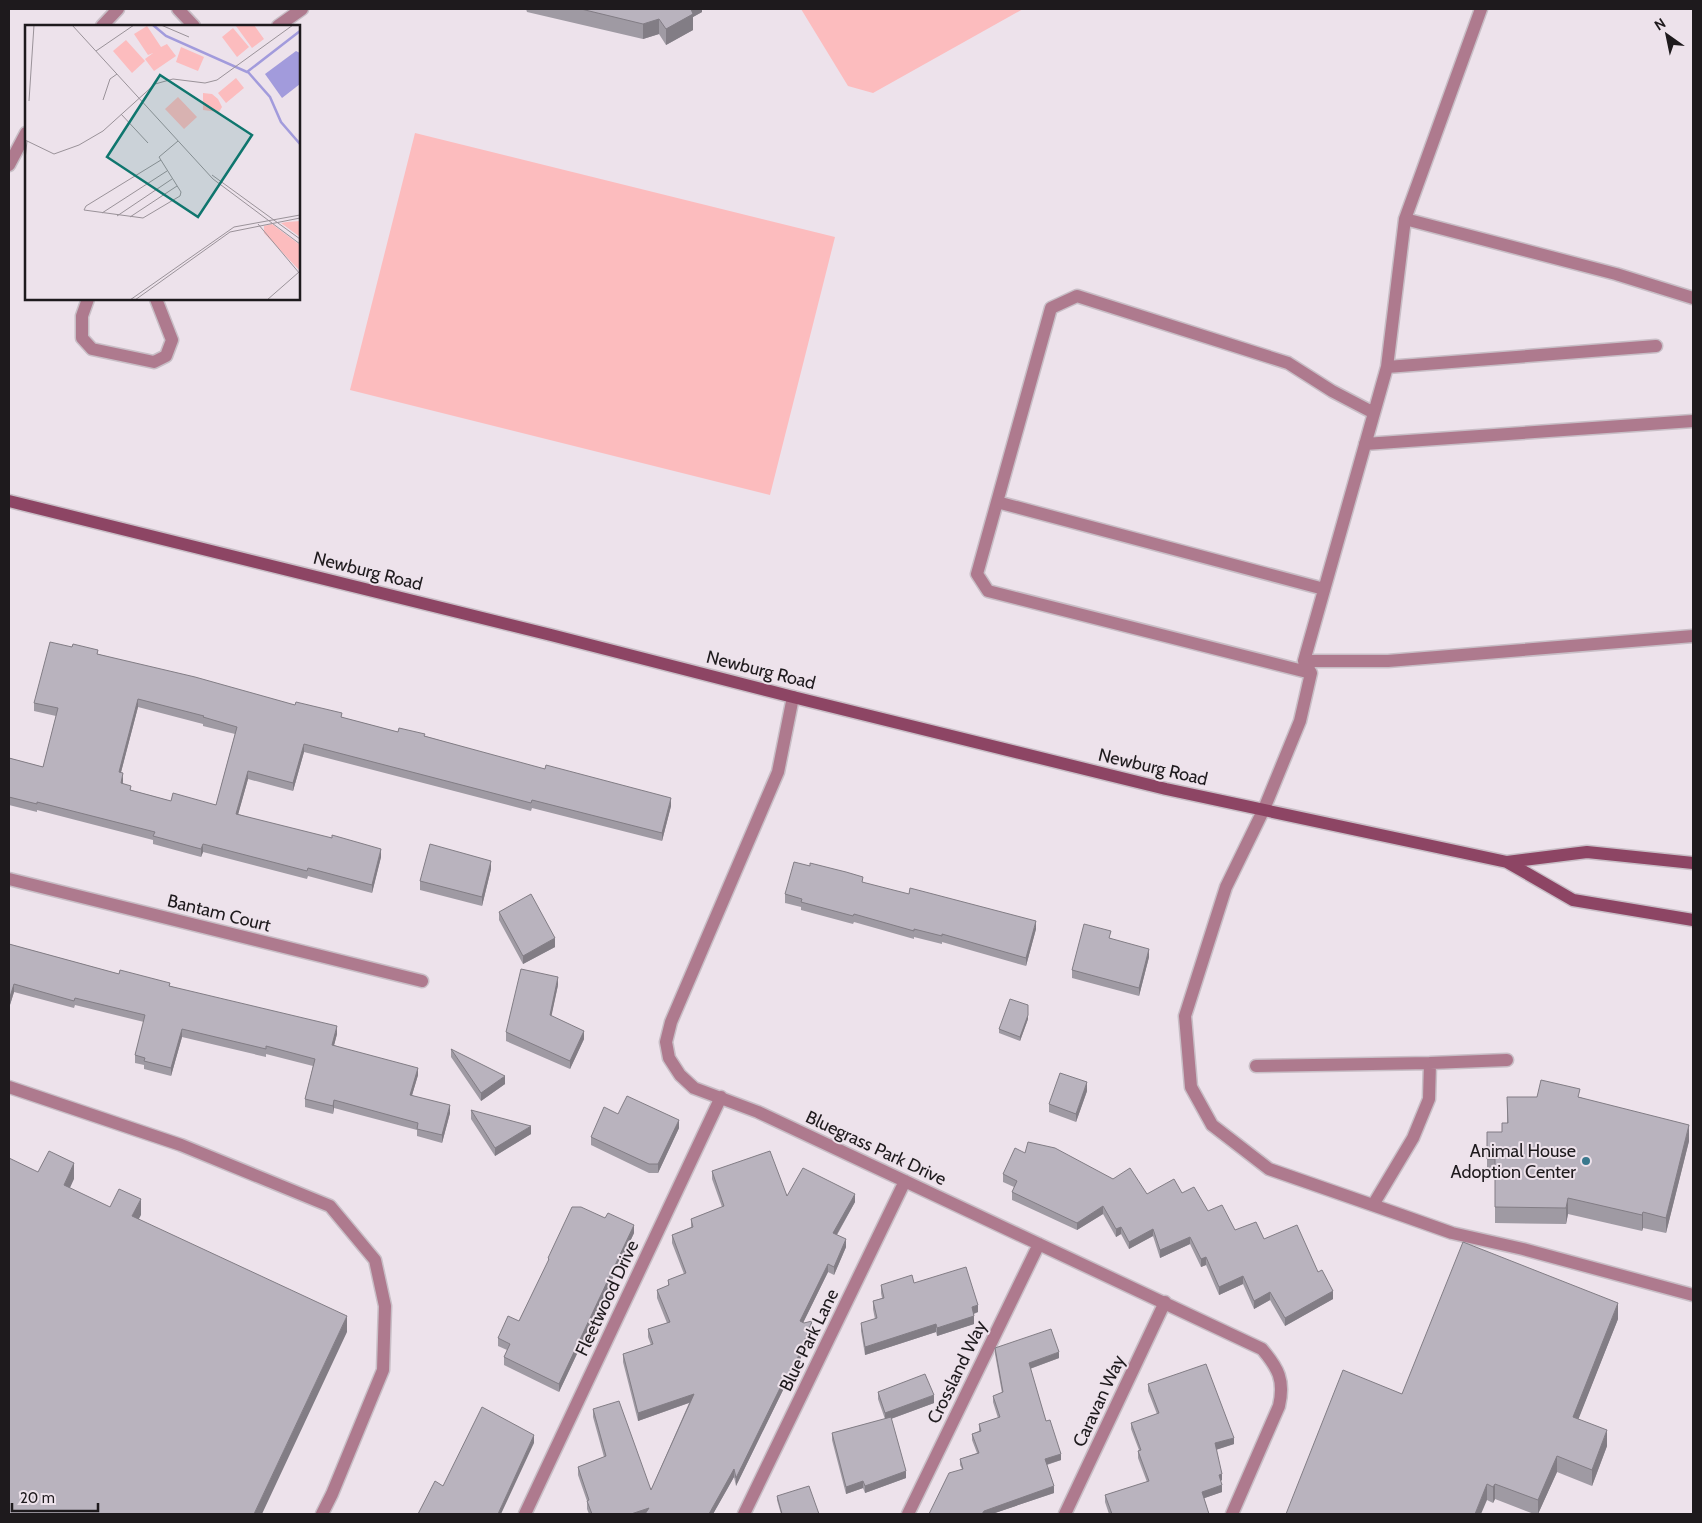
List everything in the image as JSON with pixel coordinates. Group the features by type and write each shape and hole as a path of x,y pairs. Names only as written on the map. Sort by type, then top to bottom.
{"main road":[{"name":"Newburg Road","path":"9,501 542,632 1166,790 1264,809 1507,862 1573,900 1693,920"},
{"name":"Newburg Road","path":"1507,862 1587,852 1693,863"}],"street":[{"path":"103,25 118,9"},
{"path":"178,9 193,25"},
{"path":"279,25 302,9"},
{"path":"1480,9 1405,219 1387,367 1304,661 1311,673 1300,721 1264,809 1226,887 1185,1016 1192,1087 1212,1125 1268,1169 1452,1233 1523,1249 1693,1294"},
{"path":"9,165 25,135"},
{"path":"1405,219 1616,274 1693,298"},
{"path":"1311,673 988,590 977,574 1051,308 1077,296 1288,363 1332,392 1374,413"},
{"path":"88,300 82,316 82,338 92,349 154,362 166,356 172,340 156,300"},
{"path":"1387,367 1656,346"},
{"path":"1365,444 1693,421"},
{"path":"997,502 1324,589"},
{"path":"1304,661 1388,661 1693,636"},
{"name":"Bluegrass Park Drive","path":"793,697 778,772 671,1022 666,1042 669,1058 680,1075 694,1088 758,1112 1262,1349 1276,1365 1281,1379 1281,1397 1232,1514"},
{"name":"Bantam Court","path":"9,879 422,981"},
{"path":"1256,1066 1507,1060"},
{"path":"1373,1205 1413,1138 1429,1098 1430,1063"},
{"path":"9,1087 181,1146 330,1206 375,1260 385,1306 383,1370 322,1514"},
{"name":"Fleetwood Drive","path":"525,1514 721,1097"},
{"name":"Blue Park Lane","path":"744,1514 905,1181"},
{"name":"Crossland Way","path":"908,1514 1039,1244"},
{"name":"Caravan Way","path":"1065,1514 1165,1302"}],"shaded area":[{"path":"801,9 1023,9 873,93 848,86"},
{"path":"415,133 835,237 770,495 350,390"}],"building":[{"path":"581,9 691,9 693,14 666,29 659,19 643,24"},
{"path":"50,642 72,647 73,644 98,650 97,654 195,677 295,705 296,702 342,713 341,717 398,732 399,728 425,734 424,736 545,769 546,765 671,798 662,833 532,800 531,803 304,744 293,783 248,771 236,814 332,838 332,835 381,849 372,885 308,868 307,871 203,844 201,849 153,836 155,832 37,802 37,804 9,797 9,758 43,767 58,708 34,703","holes":["138,699 204,716 237,727 216,805 173,793 171,801 130,790 131,786 121,783 123,773 119,772"]},
{"path":"430,844 491,861 482,897 420,881"},
{"path":"794,862 810,866 810,863 846,872 863,877 862,882 909,894 910,888 1036,921 1026,958 942,934 942,936 914,929 914,931 854,914 853,916 801,902 802,899 785,894"},
{"path":"531,894 555,938 523,956 499,912"},
{"path":"1084,924 1111,931 1109,938 1149,949 1139,988 1072,970"},
{"path":"9,944 119,974 120,970 170,983 169,986 337,1026 332,1045 418,1068 410,1095 450,1105 442,1135 417,1129 418,1123 334,1100 333,1106 305,1099 315,1059 266,1046 266,1049 182,1029 171,1068 144,1061 145,1058 135,1055 145,1015 75,998 74,1001 14,984 9,1000"},
{"path":"521,969 558,977 550,1015 584,1031 570,1061 506,1032"},
{"path":"1010,999 1028,1005 1028,1015 1020,1037 999,1029"},
{"path":"451,1049 505,1076 481,1093"},
{"path":"1060,1073 1087,1082 1076,1114 1049,1104"},
{"name":"Animal House Adoption Center","path":"1541,1080 1580,1089 1578,1097 1689,1125 1666,1218 1643,1212 1642,1215 1568,1198 1566,1208 1495,1207 1495,1159 1487,1159 1487,1132 1502,1132 1502,1123 1508,1123 1507,1097 1537,1097"},
{"path":"627,1096 679,1120 658,1164 649,1164 591,1137 604,1107 618,1114"},
{"path":"471,1110 531,1126 495,1148"},
{"path":"1028,1142 1055,1148 1113,1179 1130,1168 1147,1194 1174,1179 1182,1193 1194,1187 1208,1211 1222,1205 1235,1230 1256,1222 1264,1239 1297,1225 1318,1272 1322,1270 1333,1291 1285,1318 1270,1292 1254,1301 1243,1276 1219,1287 1206,1257 1201,1259 1190,1237 1160,1250 1153,1229 1129,1242 1121,1227 1116,1229 1103,1206 1077,1223 1012,1192 1017,1181 1003,1174 1015,1148 1025,1153"},
{"path":"49,1151 74,1163 64,1185 110,1207 119,1189 141,1199 132,1216 347,1316 254,1514 9,1514 9,1158 38,1172"},
{"path":"770,1151 787,1196 803,1168 855,1194 833,1233 846,1239 834,1267 828,1264 800,1321 804,1323 812,1321 798,1357 786,1381 784,1380 736,1478 734,1469 709,1514 645,1514 649,1508 631,1514 592,1514 578,1467 606,1456 593,1409 619,1401 651,1490 694,1394 638,1413 623,1354 653,1344 648,1329 670,1322 657,1290 669,1285 668,1280 686,1273 672,1235 693,1227 691,1219 724,1206 712,1171"},
{"path":"572,1207 581,1207 605,1218 608,1213 634,1225 559,1384 504,1357 510,1344 498,1338 508,1316 519,1321"},
{"path":"1463,1242 1618,1303 1573,1417 1607,1430 1592,1470 1557,1456 1538,1500 1495,1484 1493,1487 1487,1484 1475,1514 1286,1514 1343,1370 1402,1394"},
{"path":"966,1267 978,1305 972,1307 974,1316 937,1328 936,1324 865,1347 861,1323 877,1318 873,1301 884,1298 881,1285 912,1275 914,1283"},
{"path":"1051,1329 1059,1352 1029,1363 1046,1421 1050,1420 1061,1454 1045,1459 1054,1486 984,1511 982,1514 929,1514 949,1473 963,1469 960,1459 979,1453 972,1434 981,1431 979,1424 1000,1417 993,1396 1003,1392 995,1348"},
{"path":"1206,1364 1234,1438 1215,1443 1222,1474 1219,1475 1222,1485 1202,1492 1209,1514 1112,1514 1105,1495 1149,1481 1138,1451 1141,1450 1131,1423 1159,1413 1148,1384"},
{"path":"925,1374 934,1395 885,1413 878,1392"},
{"path":"482,1407 534,1435 498,1514 418,1514 435,1481 443,1486"},
{"path":"891,1417 906,1471 865,1486 863,1481 846,1487 832,1433"},
{"path":"809,1486 819,1514 782,1514 777,1496"}],"place":[{"name":"Animal House Adoption Center","path":"1586,1161"}]}
